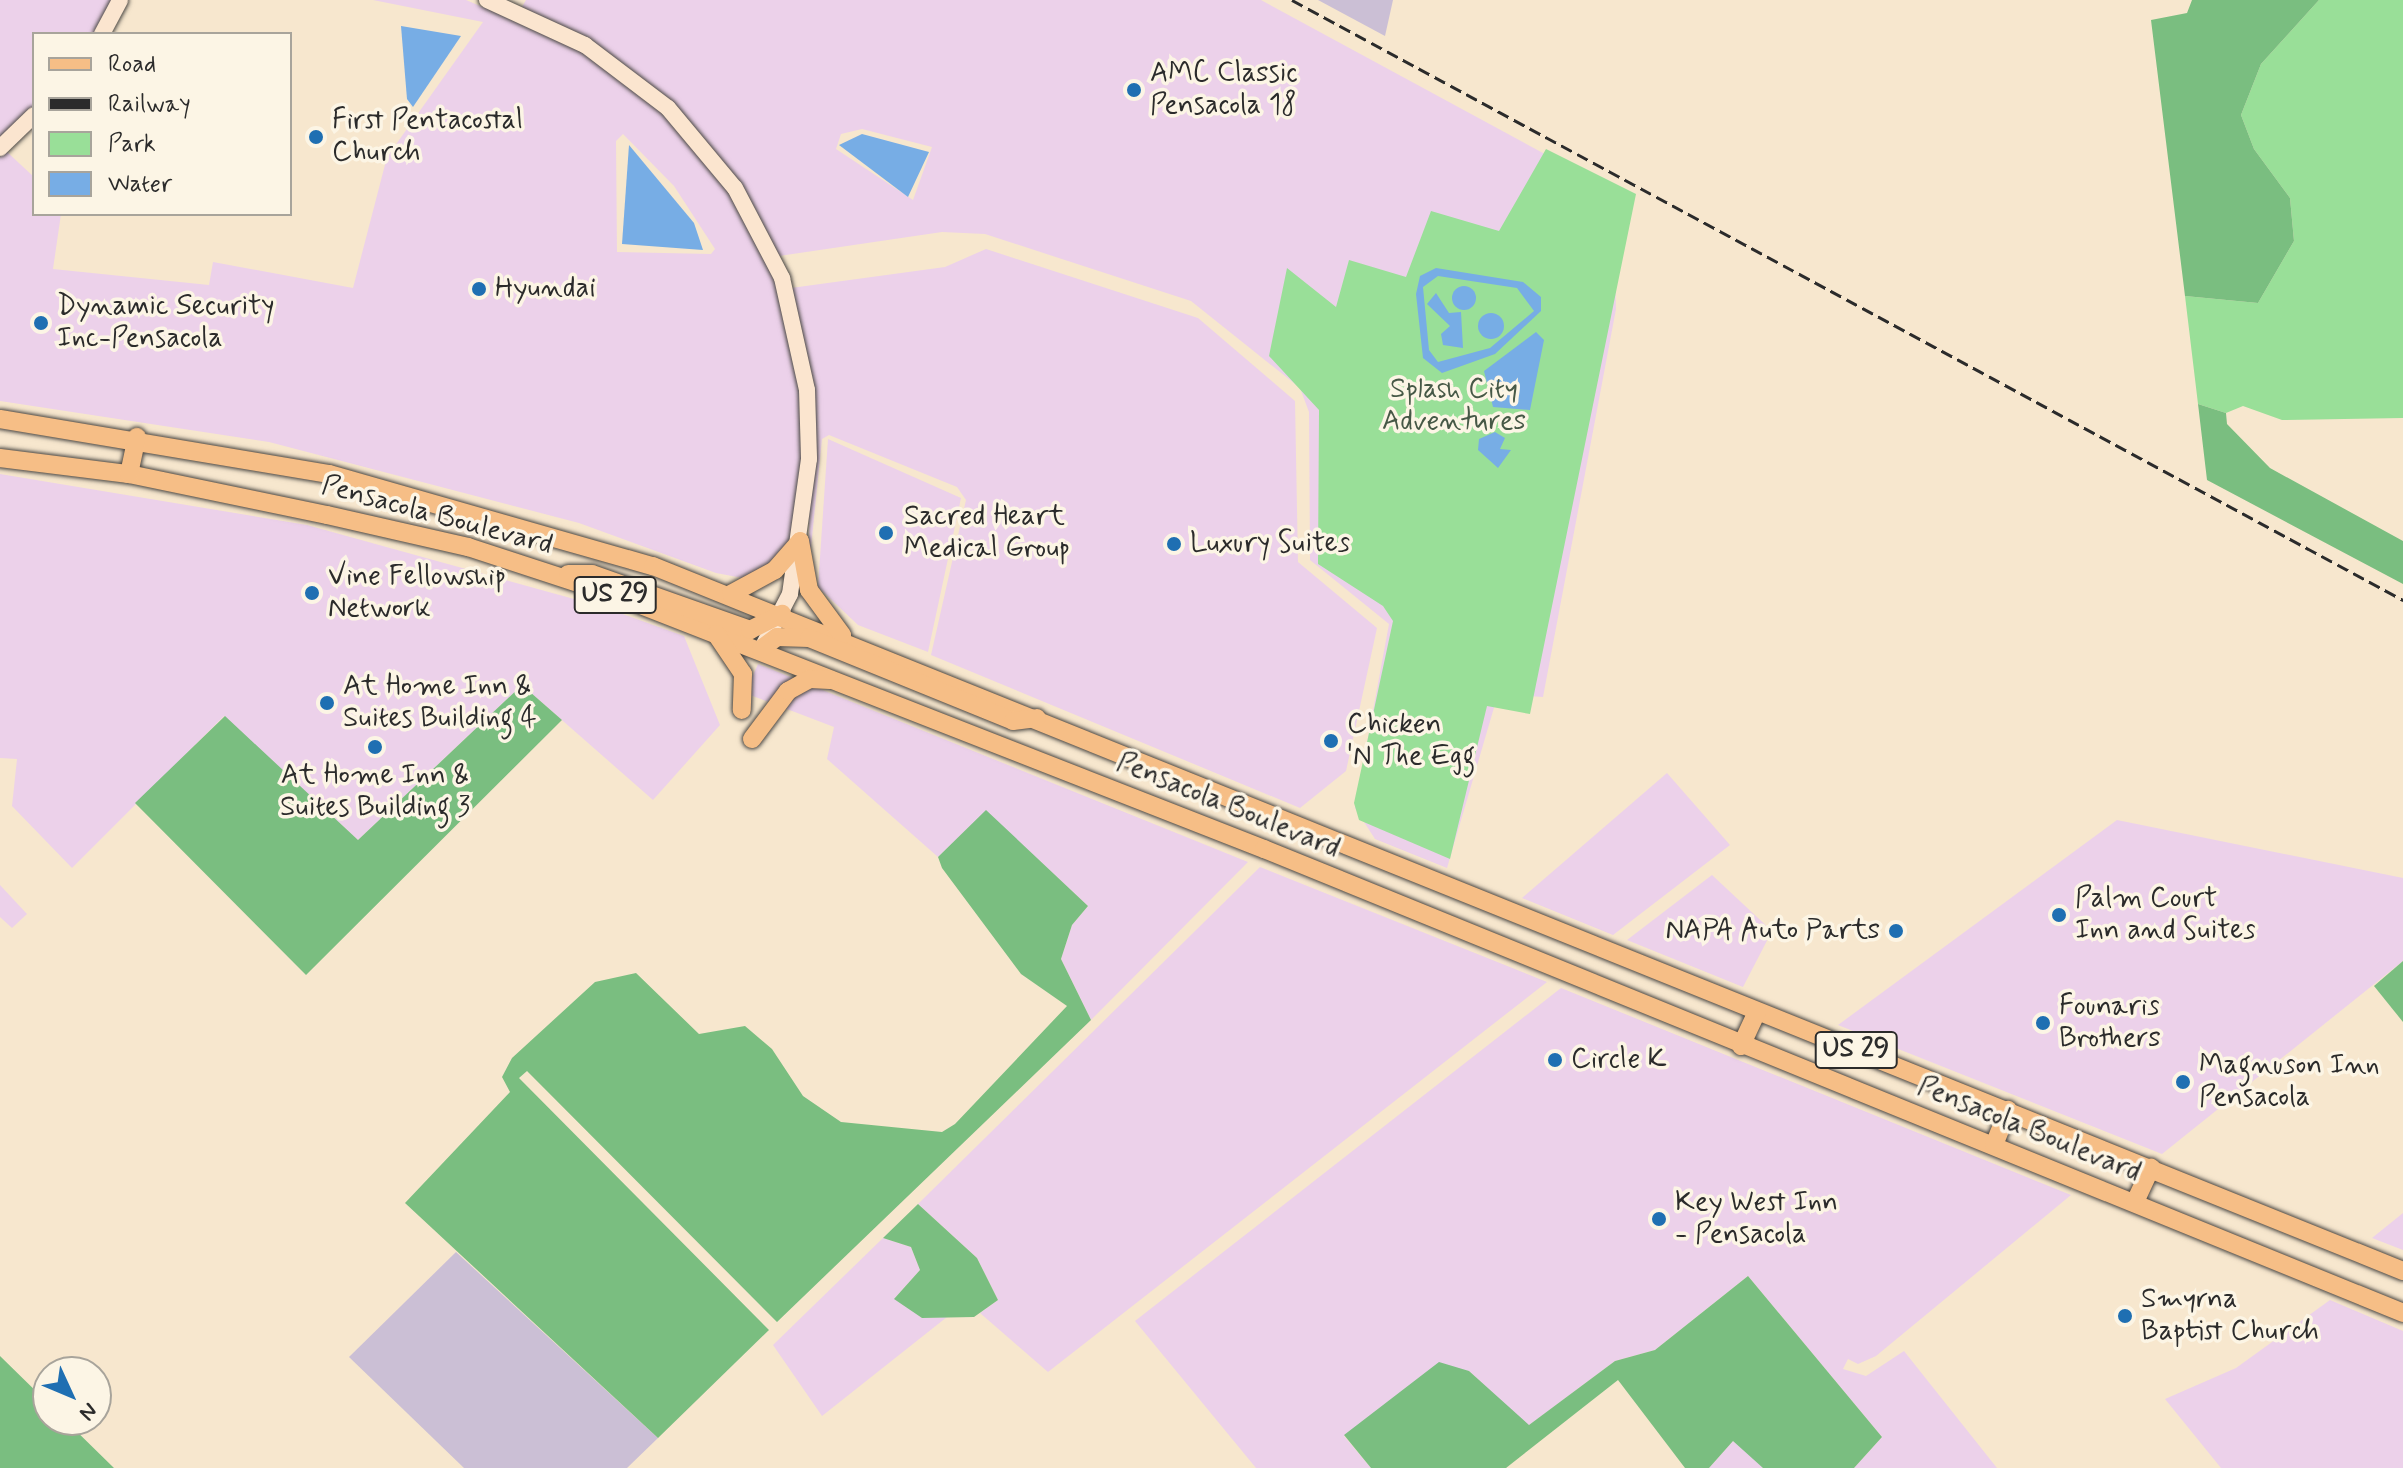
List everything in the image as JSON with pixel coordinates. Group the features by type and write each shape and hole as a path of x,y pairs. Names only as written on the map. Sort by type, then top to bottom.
{"main road":[{"path":"103,32 120,0"},
{"path":"487,0 555,28 642,85 707,151 753,218 782,278 807,390 800,538 782,614 761,649"},
{"path":"0,148 32,117"},
{"name":"Pensacola Boulevard","path":"0,419 137,437 329,474 478,514 731,594 844,637 1757,1011 2403,1271"},
{"path":"129,474 137,437"},
{"name":"Pensacola Boulevard","path":"0,458 129,474 468,547 714,631 1741,1046 1994,1145 2403,1313"},
{"path":"468,547 478,514"},
{"path":"731,594 775,570 800,538"},
{"path":"800,538 809,590 844,637"},
{"path":"549,573 592,574 750,630 782,614"},
{"path":"714,631 738,659 742,710"},
{"path":"761,649 777,637 809,638 1013,721 1042,718"},
{"path":"752,739 788,691 810,679 834,680"},
{"path":"1741,1046 1757,1011"},
{"path":"1994,1145 2008,1110"},
{"path":"2135,1202 2151,1167"}],"shaded area":[{"path":"0,0 112,0 95,32 32,32 32,108 0,139"},
{"path":"373,0 466,0 583,50 664,112 729,191 772,269 798,374 802,458 794,535 770,565 748,579 716,573 579,523 269,442 0,401 0,157 6,151 32,175 32,216 61,216 53,269 209,285 213,262 353,288 387,157 483,22","holes":["623,134 674,186 715,249 711,254 617,252 616,141"]},
{"path":"526,0 1261,0 1613,191 1616,309 1543,697 1498,694 1447,868 1375,839 1355,808 1389,624 1310,560 1309,412 1300,388 1191,301 985,234 942,232 779,256 739,185 672,104 588,40 522,7","holes":["862,129 932,147 913,200 836,149 841,134"]},
{"path":"1318,0 1393,0 1385,36"},
{"path":"986,249 1198,318 1295,401 1298,562 1377,628 1346,771 1300,808 931,655 966,500 957,487 829,435 822,439 809,567 810,374 791,288 945,267"},
{"name":"Sacred Heart Medical Group","path":"828,439 961,498 928,652 858,625 818,587"},
{"path":"0,474 307,525 603,607 684,636 720,725 653,800 522,685 358,840 224,716 72,868 12,806 17,759 0,758"},
{"path":"758,664 1248,862 1091,1020 1061,959 1072,925 1088,906 986,811 938,857 827,759 834,727 745,693"},
{"path":"1667,773 1730,845 1613,935 1522,898"},
{"path":"2117,820 2403,878 2403,961 2162,1154 1838,1025"},
{"path":"1260,867 1547,982 1048,1372 980,1313 998,1300 977,1258 918,1204"},
{"path":"1712,875 1772,931 1743,987 1627,940"},
{"path":"0,885 27,914 12,928 0,917"},
{"path":"1561,988 2071,1195 1876,1356 1858,1364 1848,1359 1843,1369 1866,1376 1904,1351 1997,1468 1854,1468 1882,1437 1748,1276 1655,1350 1615,1361 1528,1426 1469,1371 1344,1436 1371,1468 1256,1468 1135,1321"},
{"path":"2403,1213 2403,1250 2372,1238"},
{"path":"883,1238 911,1247 920,1270 895,1298 922,1318 947,1317 822,1416 773,1345"},
{"path":"456,1252 658,1438 627,1468 464,1468 349,1357"},
{"path":"2330,1300 2403,1331 2403,1468 2221,1468 2165,1399 2236,1368"},
{"path":"1733,1441 1757,1461 1763,1468 1709,1468"}],"green space":[{"path":"2192,0 2319,0 2261,64 2241,115 2254,149 2290,198 2294,241 2258,303 2185,296 2151,20 2187,13"},
{"path":"2319,0 2403,0 2403,418 2282,420 2243,406 2226,413 2198,404 2185,296 2258,303 2294,241 2290,198 2254,149 2241,115 2261,64"},
{"name":"Splash City Adventures","path":"1546,149 1636,194 1530,714 1487,706 1450,859 1359,820 1354,803 1393,621 1383,606 1318,564 1319,410 1269,356 1287,268 1336,307 1349,260 1406,277 1431,211 1499,231"},
{"path":"2198,404 2226,413 2227,424 2270,468 2403,541 2403,584 2207,480"},
{"path":"522,685 562,720 306,975 135,803 225,716 358,840"},
{"path":"986,810 1088,906 1072,925 1061,959 1091,1020 777,1322 527,1071 519,1078 769,1330 658,1438 405,1203 510,1092 502,1077 512,1058 595,982 636,973 699,1034 745,1026 772,1049 803,1096 841,1122 942,1132 955,1124 1067,1006 1021,974 942,868 938,857"},
{"path":"2403,961 2403,1022 2374,986"},
{"path":"918,1204 977,1258 998,1300 974,1317 922,1318 894,1299 920,1270 911,1247 883,1238"},
{"path":"1748,1276 1882,1437 1854,1468 1763,1468 1733,1441 1709,1468 1685,1468 1618,1380 1506,1468 1371,1468 1344,1435 1439,1362 1469,1371 1529,1425 1615,1361 1655,1350"},
{"path":"0,1356 32,1387 32,1436 81,1436 114,1468 0,1468"}],"water":[{"path":"401,26 461,36 413,107 407,99"},
{"path":"862,134 929,152 908,197 839,145"},
{"path":"629,145 694,223 703,250 622,244"},
{"path":"1436,268 1523,282 1541,297 1541,311 1495,354 1442,373 1423,358 1416,294 1420,276","holes":["1438,276 1517,288 1534,311 1490,348 1438,362 1429,350 1423,287"]},
{"path":"1464,286 1472,290 1476,298 1472,306 1464,310 1456,306 1452,298 1456,290"},
{"path":"1436,293 1449,313 1461,312 1463,348 1443,345 1441,334 1450,326 1427,304"},
{"path":"1491,313 1500,317 1504,326 1500,335 1491,339 1482,335 1478,326 1482,317"},
{"path":"1536,332 1544,340 1530,410 1493,407 1484,371"},
{"path":"1495,432 1505,438 1500,449 1511,450 1498,468 1478,450 1479,439"}],"railway":[{"path":"1292,0 2403,600"}],"place":[{"name":"AMC Classic Pensacola 18","path":"1134,90"},
{"name":"First Pentacostal Church","path":"316,137"},
{"name":"Hyundai","path":"479,289"},
{"name":"Dynamic Security Inc-Pensacola","path":"41,323"},
{"name":"Sacred Heart Medical Group","path":"886,533"},
{"name":"Luxury Suites","path":"1174,544"},
{"name":"Vine Fellowship Network","path":"312,593"},
{"name":"At Home Inn & Suites Building 4","path":"327,703"},
{"name":"Chicken 'N The Egg","path":"1331,741"},
{"name":"At Home Inn & Suites Building 3","path":"375,747"},
{"name":"Palm Court Inn and Suites","path":"2059,915"},
{"name":"NAPA Auto Parts","path":"1896,931"},
{"name":"Founaris Brothers","path":"2043,1023"},
{"name":"Circle K","path":"1555,1060"},
{"name":"Magnuson Inn Pensacola","path":"2183,1082"},
{"name":"Key West Inn - Pensacola","path":"1659,1219"},
{"name":"Smyrna Baptist Church","path":"2125,1316"}]}
